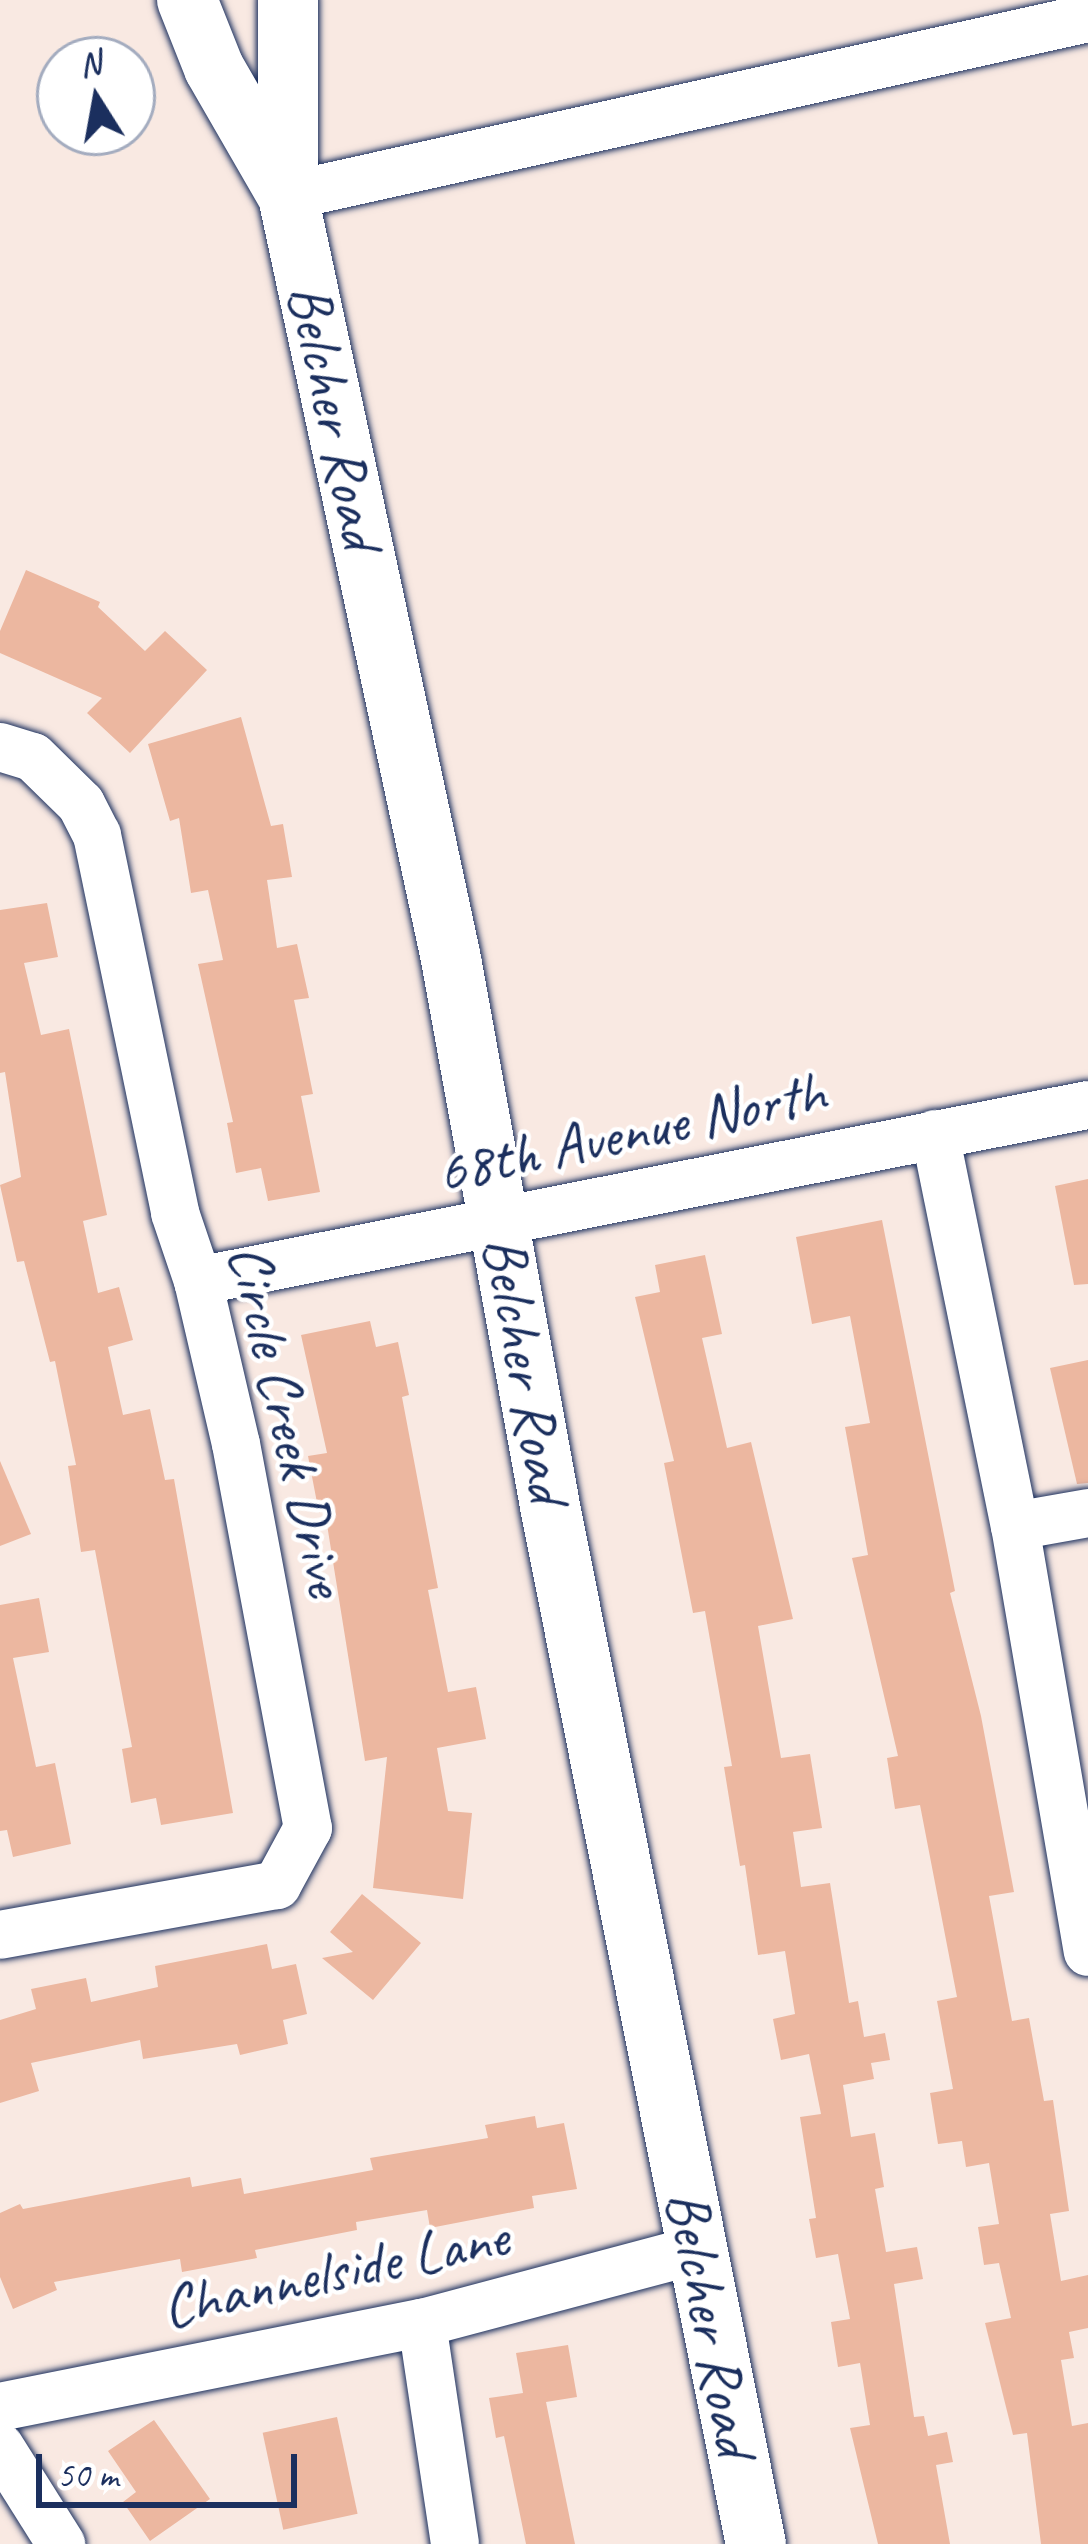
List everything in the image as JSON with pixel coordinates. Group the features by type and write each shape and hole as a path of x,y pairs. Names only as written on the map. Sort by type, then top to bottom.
{"main road":[{"name":"Belcher Road","path":"188,0 214,68 288,196"},
{"name":"Belcher Road","path":"288,0 288,196 446,936 756,2544"}],"street":[{"path":"288,196 996,18 1088,18"},
{"name":"Circle Creek Drive","path":"0,746 33,757 81,804 98,835 175,1213 198,1281 236,1444 308,1828 277,1885 0,1935"},
{"name":"68th Avenue North","path":"198,1281 1088,1105"},
{"path":"935,1134 1015,1526 1088,1952"},
{"path":"1015,1526 1088,1513"},
{"name":"Channelside Lane","path":"0,2407 422,2323 696,2250"},
{"path":"422,2323 455,2544"},
{"path":"0,2447 61,2544"}],"building":[{"path":"26,570 100,602 98,607 145,651 165,631 207,670 130,753 87,713 102,698 0,653 0,631"},
{"path":"241,717 271,826 283,824 292,877 267,880 277,948 297,944 309,998 294,1000 313,1094 301,1096 320,1192 268,1201 261,1168 236,1173 227,1123 233,1122 198,964 223,960 208,890 191,893 179,818 170,821 148,744"},
{"path":"47,903 58,957 24,963 41,1035 69,1029 107,1215 83,1221 98,1293 119,1287 133,1340 108,1347 123,1415 150,1409 165,1480 174,1479 233,1813 161,1825 156,1798 131,1803 122,1749 132,1747 95,1550 81,1552 68,1466 76,1465 55,1361 50,1362 24,1261 17,1262 0,1185 21,1177 5,1072 0,1073 0,910"},
{"path":"1088,1179 1088,1284 1074,1285 1055,1186"},
{"path":"882,1220 955,1591 950,1593 981,1716 1014,1892 989,1896 1012,2021 1029,2018 1044,2101 1053,2100 1069,2211 1050,2214 1061,2281 1088,2275 1088,2328 1069,2332 1074,2358 1061,2360 1072,2426 1088,2423 1088,2544 1041,2544 1027,2433 1013,2435 985,2323 1011,2318 999,2263 984,2265 978,2227 999,2224 989,2163 966,2167 962,2141 938,2144 930,2093 953,2089 937,2001 957,1997 920,1805 895,1809 887,1758 898,1756 852,1558 868,1555 845,1427 870,1423 850,1316 812,1324 796,1237"},
{"path":"705,1255 722,1334 702,1338 727,1448 751,1442 793,1619 758,1626 781,1758 810,1754 822,1828 793,1832 801,1887 830,1883 849,2003 858,2001 864,2037 885,2033 890,2060 871,2063 874,2079 843,2085 851,2137 875,2133 884,2187 875,2189 886,2252 917,2247 923,2279 894,2284 914,2417 924,2416 928,2436 947,2432 953,2462 936,2465 950,2544 878,2544 850,2428 870,2425 860,2363 838,2367 831,2322 850,2319 838,2254 816,2258 809,2219 816,2218 800,2117 821,2114 809,2054 781,2060 773,2019 795,2014 785,1951 758,1955 745,1865 740,1866 724,1767 732,1766 705,1611 693,1613 664,1463 674,1461 635,1297 660,1292 655,1265"},
{"path":"370,1321 376,1347 398,1342 409,1395 402,1397 438,1588 428,1590 448,1692 476,1687 486,1739 437,1748 448,1811 472,1813 463,1899 373,1888 387,1757 365,1761 325,1512 319,1513 308,1456 327,1453 301,1335"},
{"path":"1088,1360 1088,1483 1077,1484 1050,1368"},
{"path":"0,1461 31,1534 0,1546"},
{"path":"39,1598 49,1652 13,1658 36,1767 55,1763 71,1844 13,1857 7,1830 0,1831 0,1605"},
{"path":"362,1894 421,1943 373,2000 322,1958 353,1952 330,1932"},
{"path":"267,1944 272,1969 296,1964 307,2014 283,2020 288,2044 240,2055 237,2044 143,2059 140,2040 31,2063 39,2091 0,2103 0,2020 36,2009 31,1989 86,1978 91,2002 158,1987 155,1966"},
{"path":"535,2116 537,2128 564,2123 577,2189 532,2196 534,2208 430,2228 427,2210 356,2222 357,2230 255,2250 257,2258 182,2272 180,2259 54,2282 57,2290 13,2309 0,2277 0,2213 20,2204 23,2209 190,2177 192,2187 241,2178 244,2194 373,2170 370,2158 488,2138 485,2125"},
{"path":"568,2345 577,2397 546,2402 575,2544 526,2544 504,2436 496,2438 489,2398 523,2393 516,2353"},
{"path":"337,2417 358,2514 283,2530 263,2433"},
{"path":"154,2420 210,2499 150,2541 123,2502 136,2492 108,2451"}]}
